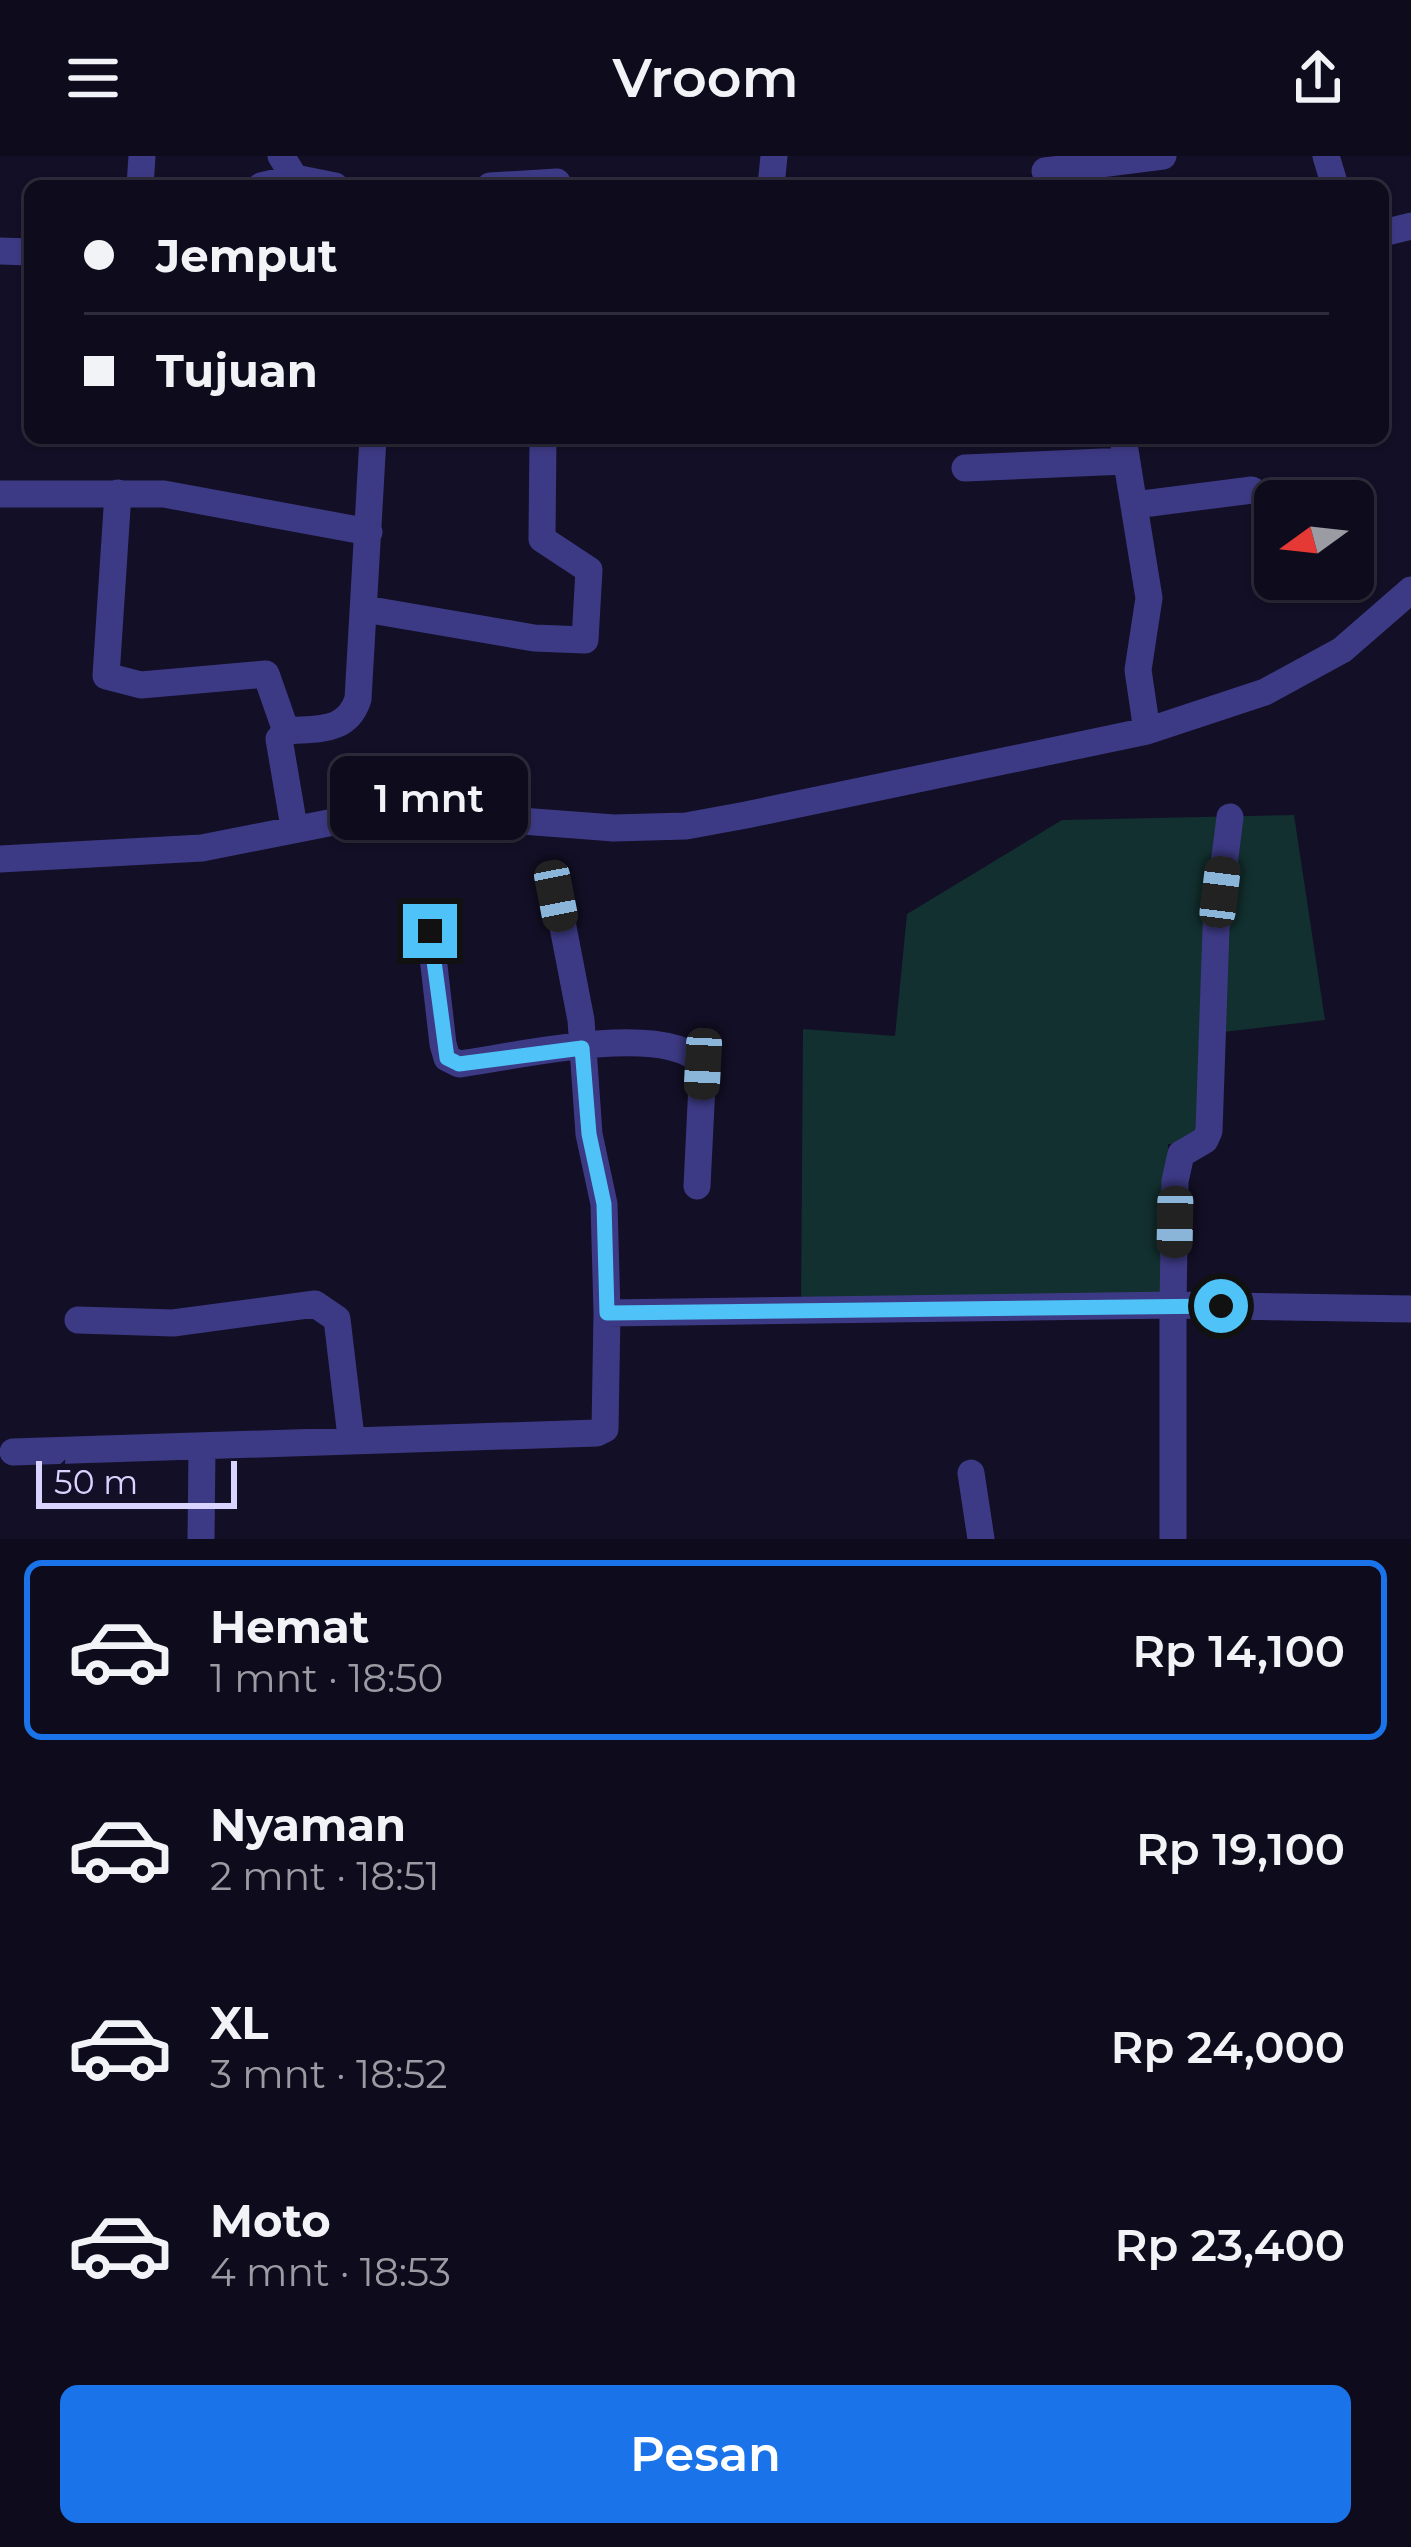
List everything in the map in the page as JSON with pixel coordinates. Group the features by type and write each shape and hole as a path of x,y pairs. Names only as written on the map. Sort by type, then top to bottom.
{"street":[{"path":"1046,171 1162,156"},
{"path":"288,167 320,180"},
{"path":"286,731 340,726 352,717 365,609 373,444"},
{"path":"365,609 584,641 589,570 542,539 543,444"},
{"path":"965,468 1124,449 1149,598 1138,670 1147,731"},
{"path":"1135,505 1252,490"},
{"path":"118,493 106,676 141,685 266,674 286,731 278,748 294,826"},
{"path":"0,494 164,494 369,532"},
{"path":"0,859 202,848 294,826 416,813 614,828 686,826 1147,731 1264,692 1305,672 1342,650 1411,590"},
{"path":"1173,1539 1175,1181 1181,1154 1205,1140 1209,1131 1216,929 1230,817"},
{"path":"13,1452 202,1448 351,1437 512,1439 605,1430 604,1204 589,1134 582,1048 556,896"},
{"path":"430,931 447,1058 459,1064 633,1042 683,1048 703,1064 697,1186"},
{"path":"77,1320 173,1323 315,1304 337,1319 351,1437"},
{"path":"607,1313 1174,1305 1411,1310"},
{"path":"200,1539 202,1448"},
{"path":"971,1473 981,1539"}],"green space":[{"path":"1294,815 1325,1020 1215,1033 1211,1147 1168,1144 1169,1312 801,1307 803,1029 895,1036 907,914 1062,820"}],"route":[{"path":"430,931 447,1058 459,1064 582,1048 589,1134 604,1204 607,1313 1221,1306"}]}
